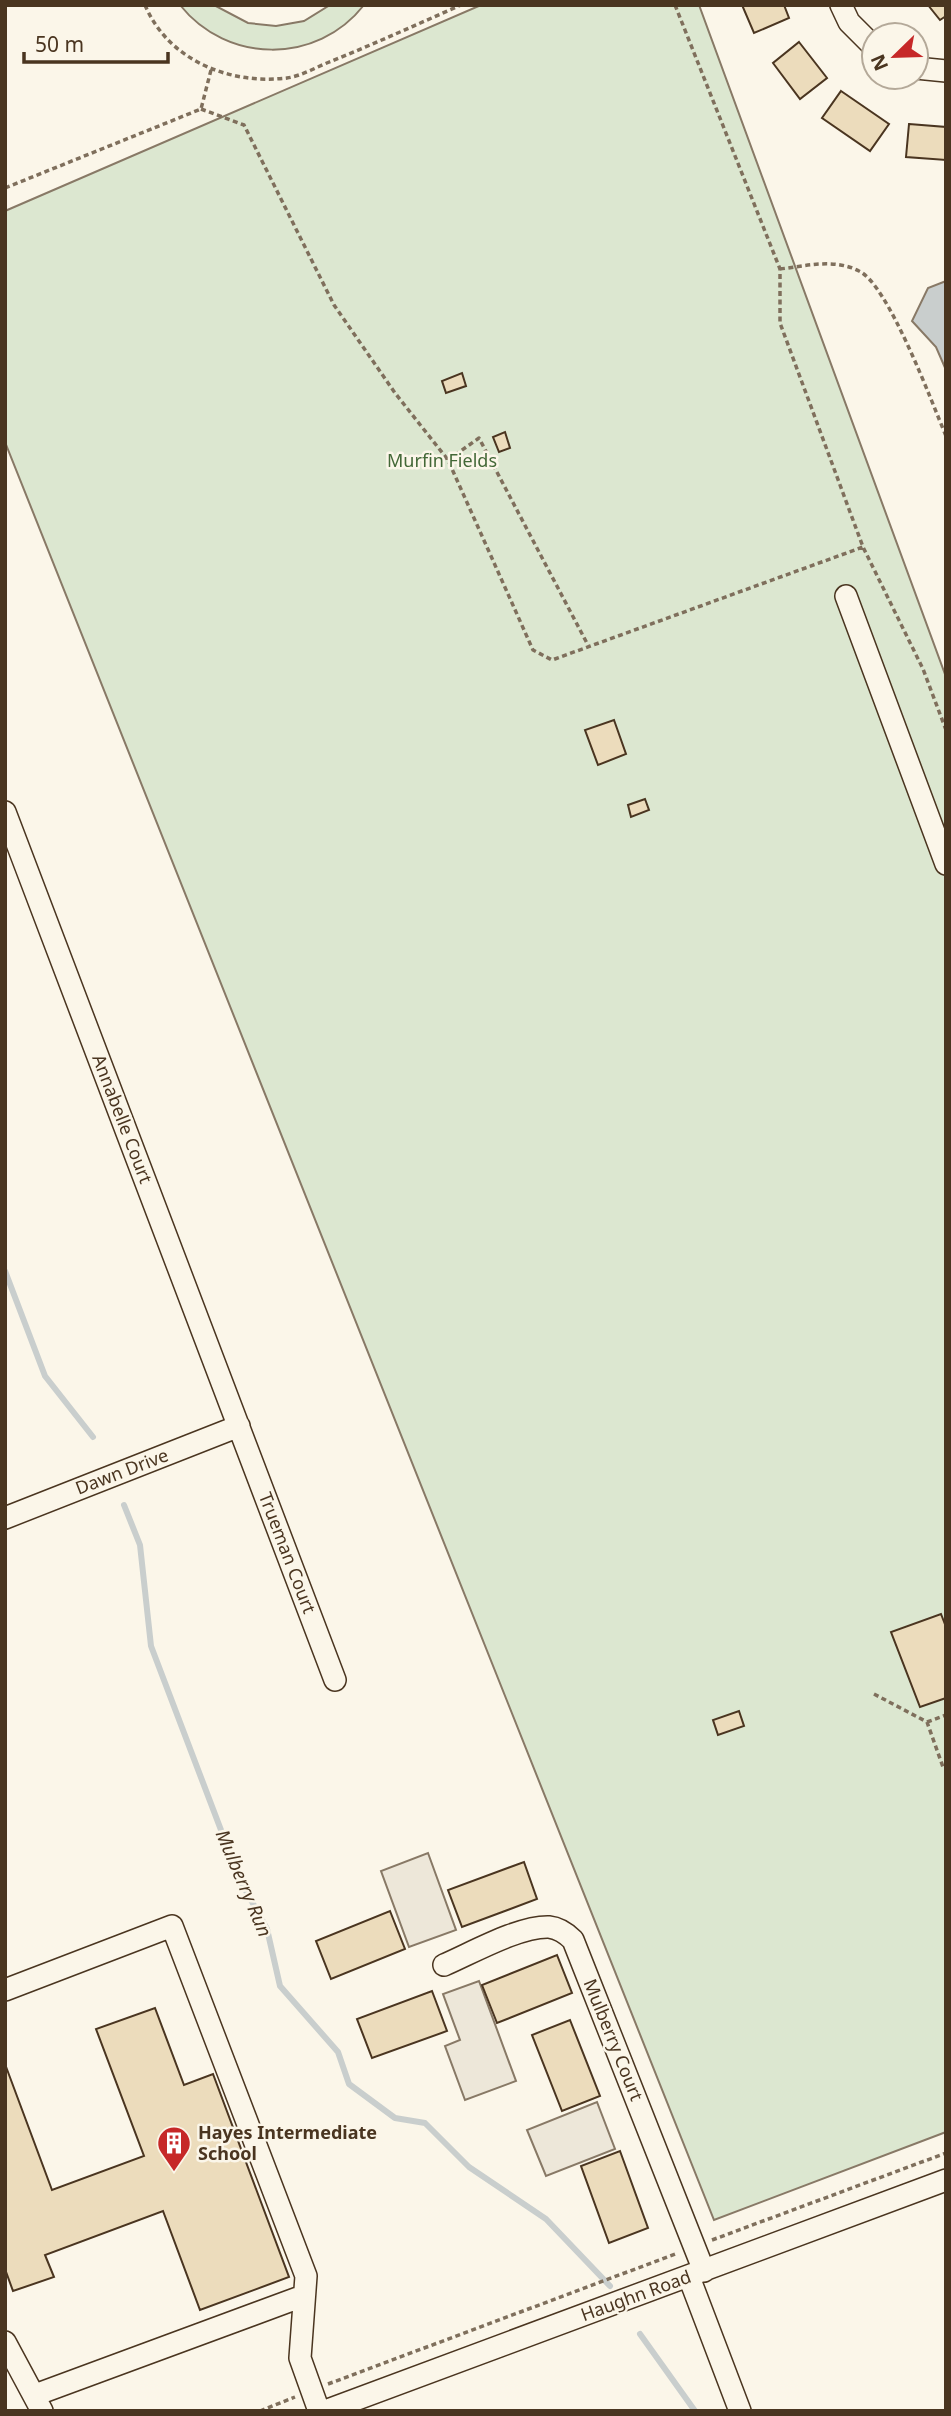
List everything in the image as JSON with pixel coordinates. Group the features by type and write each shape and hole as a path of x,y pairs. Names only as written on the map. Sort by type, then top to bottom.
{"street":[{"path":"841,5 849,22 860,33"},
{"path":"846,596 946,864"},
{"name":"Annabelle Court","path":"5,812 239,1426"},
{"name":"Dawn Drive","path":"5,1518 239,1426"},
{"name":"Trueman Court","path":"239,1426 335,1680"},
{"path":"5,1990 172,1926 306,2276 300,2358 315,2401"},
{"name":"Mulberry Court","path":"444,1965 531,1930 550,1927 563,1931 573,1940 694,2246 696,2274 740,2411"},
{"name":"Haughn Road","path":"326,2411 946,2180"},
{"path":"5,2342 39,2403 303,2296"}],"path":[{"path":"145,5 154,26 177,49 211,70 246,79 289,78 461,5"},
{"path":"675,5 779,268 780,323 863,547 923,669 946,730"},
{"path":"201,109 211,70"},
{"path":"5,188 201,109 244,125 334,305 395,393 448,460 533,650 552,660 863,547"},
{"path":"779,268 834,262 861,271 884,298 946,436"},
{"path":"448,460 479,438 589,647"},
{"path":"874,1694 927,1722 943,1767 946,1765"},
{"path":"927,1722 946,1715"},
{"path":"260,2411 315,2401 594,2284 946,2153"}],"green space":[{"path":"180,5 214,5 248,23 276,26 304,21 330,5 364,5 345,25 322,39 298,47 272,50 246,47 222,38 199,24"},
{"name":"Murfin Fields","path":"481,5 699,5 946,677 946,2132 714,2220 5,442 5,211"}],"shaded area":[{"path":"946,281 946,370 936,347 912,321 928,288"},
{"path":"428,1853 456,1930 409,1947 381,1871"},
{"path":"479,1981 516,2081 465,2100 445,2046 460,2040 443,1994"},
{"path":"597,2102 615,2149 546,2176 527,2130"}],"building":[{"path":"742,5 784,5 789,18 754,33"},
{"path":"928,5 946,5 946,16 940,20"},
{"path":"799,42 827,78 800,99 773,63"},
{"path":"841,91 889,124 870,151 822,118"},
{"path":"909,124 946,127 946,160 906,157"},
{"path":"462,373 466,386 446,393 442,381"},
{"path":"505,432 510,448 499,452 493,437"},
{"path":"614,720 626,754 598,765 585,730"},
{"path":"645,799 649,810 631,817 628,805"},
{"path":"941,1614 946,1627 946,1698 920,1707 891,1632"},
{"path":"739,1711 744,1726 718,1735 713,1720"},
{"path":"524,1862 537,1899 462,1927 448,1890"},
{"path":"390,1911 405,1949 331,1979 316,1941"},
{"path":"557,1955 572,1993 497,2023 482,1985"},
{"path":"432,1991 447,2031 372,2058 357,2019"},
{"name":"Hayes Intermediate School","path":"155,2008 184,2085 213,2074 289,2277 200,2310 163,2211 45,2255 54,2277 13,2291 5,2269 5,2064 52,2190 144,2156 96,2029"},
{"path":"570,2020 600,2096 562,2111 532,2035"},
{"path":"620,2151 648,2228 609,2243 581,2166"}],"waterway":[{"name":"Mulberry Run","path":"5,1271 45,1376 93,1437"},
{"name":"Mulberry Run","path":"124,1505 140,1545 151,1646 240,1880 267,1929 280,1986 338,2052 349,2084 395,2118 425,2123 469,2167 546,2219 610,2286"},
{"name":"Mulberry Run","path":"640,2334 695,2411"}],"place":[{"name":"Hayes Intermediate School","path":"174,2173"}]}
